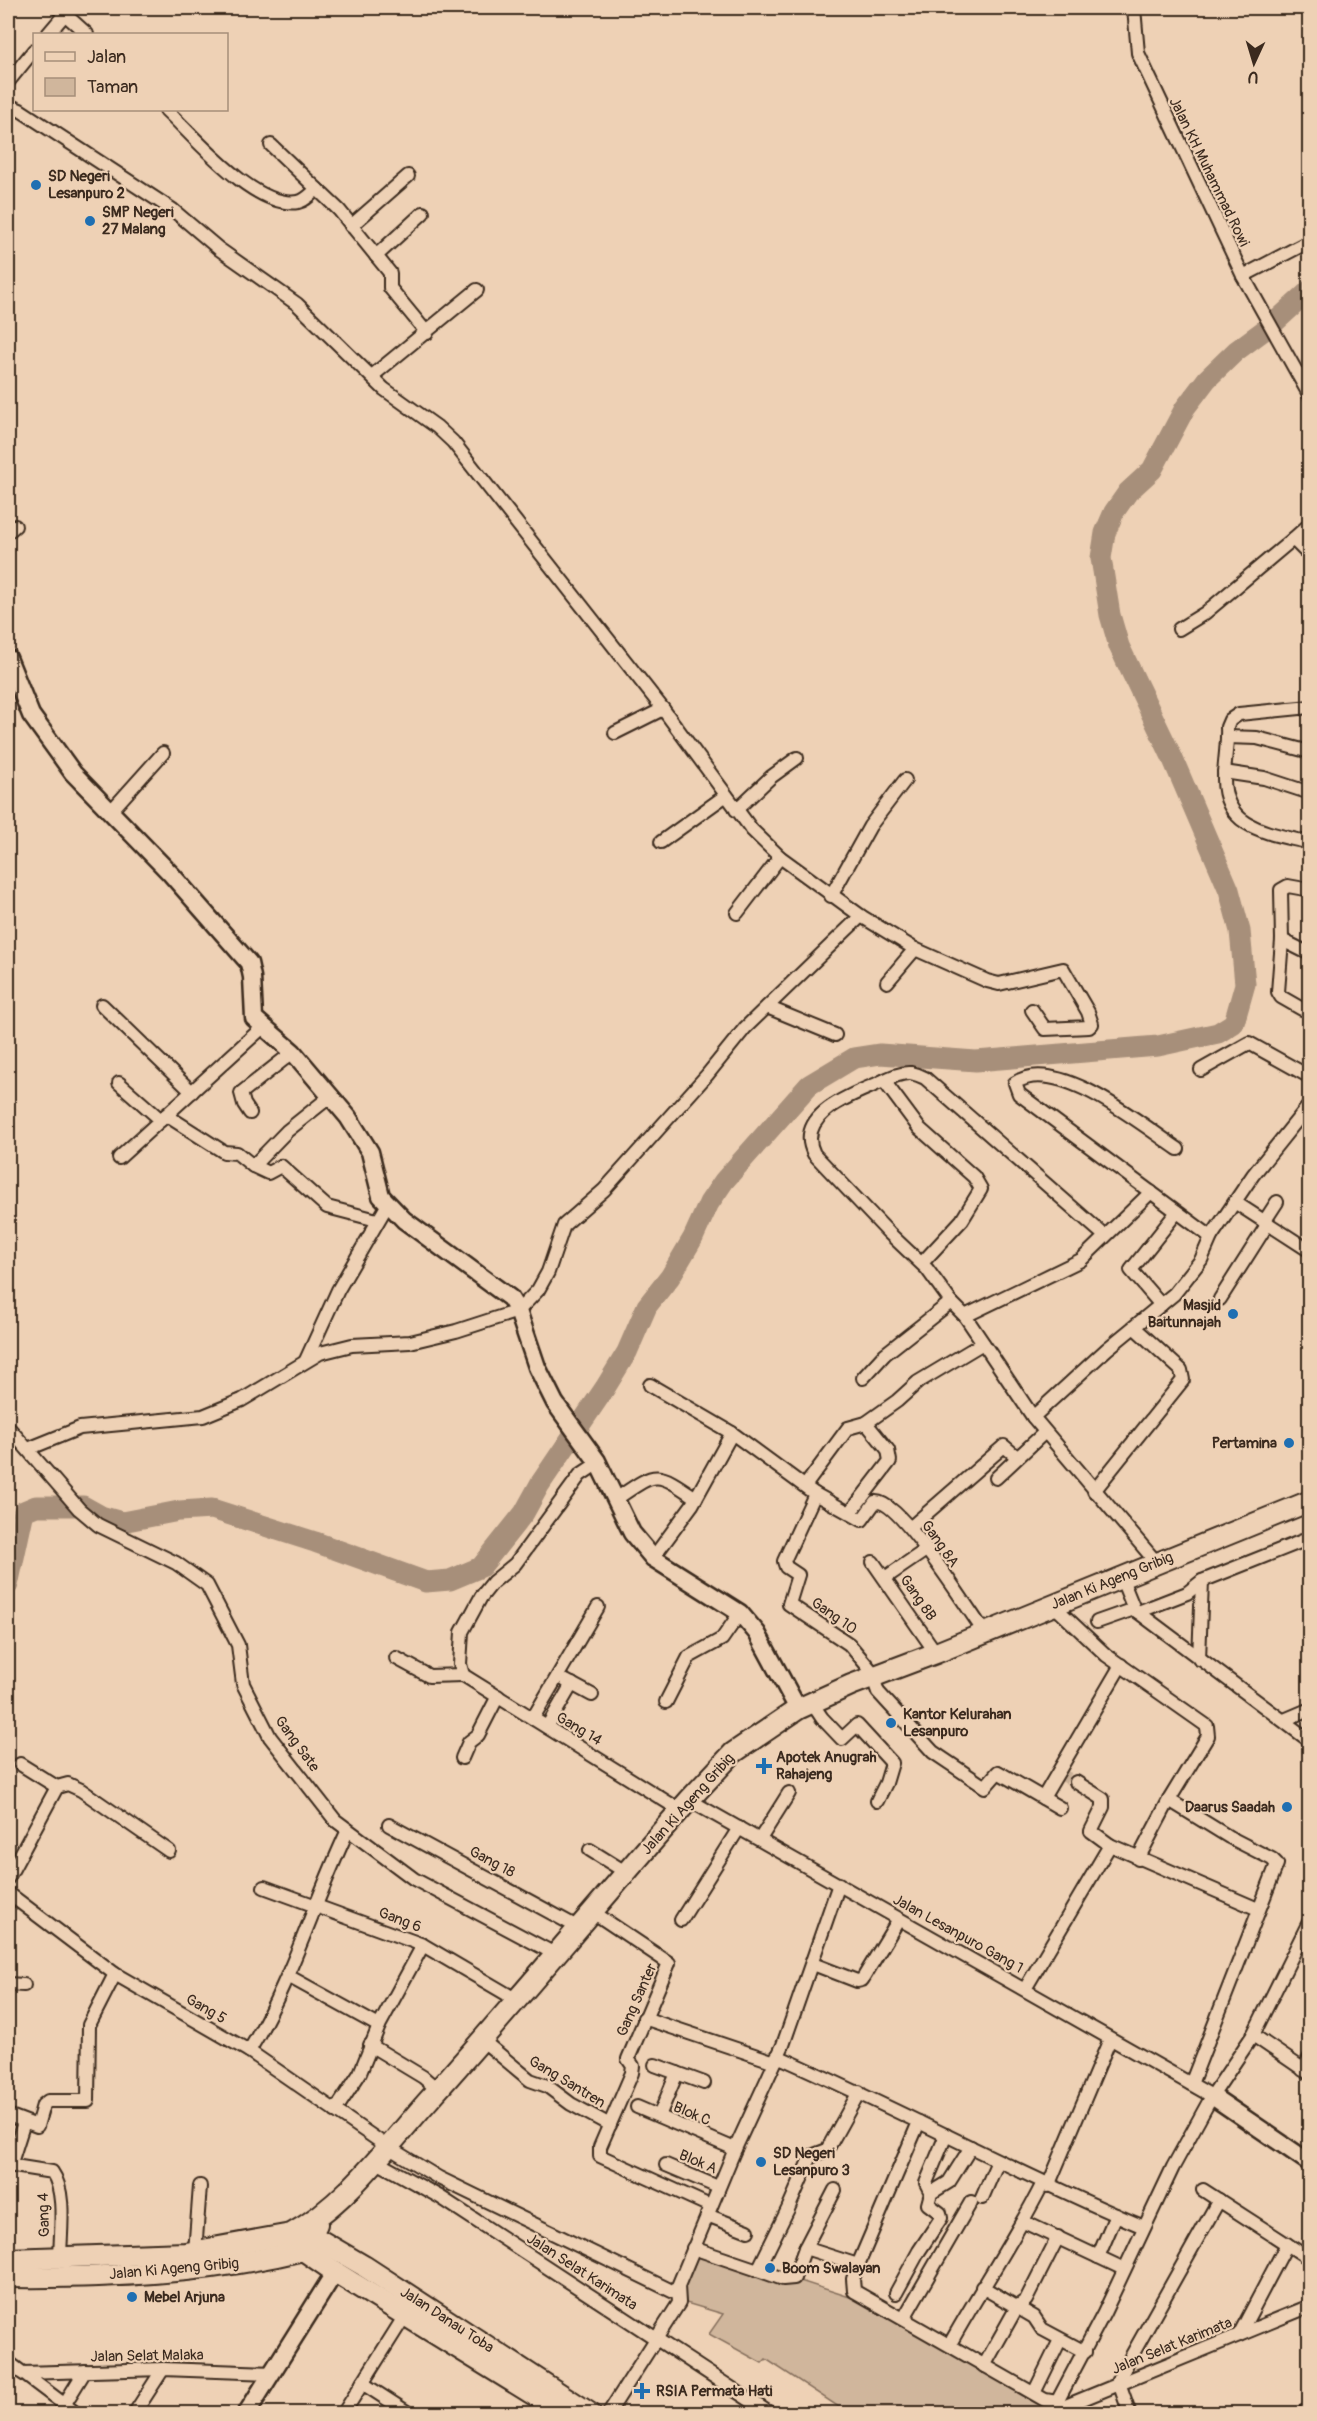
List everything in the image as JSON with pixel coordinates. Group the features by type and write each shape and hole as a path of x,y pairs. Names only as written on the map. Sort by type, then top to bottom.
{"main road":[{"name":"Jalan Ki Ageng Gribig","path":"8,2277 62,2277 201,2270 258,2261 305,2234 438,2090 685,1805 733,1753 805,1706 1310,1501"},
{"name":"Jalan Ki Ageng Gribig","path":"8,2259 60,2259 195,2252 305,2234"},
{"name":"Jalan Danau Toba","path":"305,2234 335,2272 565,2414"},
{"name":"Jalan Danau Toba","path":"305,2234 591,2414"}],"street":[{"name":"Jalan KH Muhammad Rowi","path":"1134,8 1138,53 1243,276 1310,396"},
{"path":"49,33 62,10 86,33"},
{"path":"8,81 33,51"},
{"path":"8,105 20,110 173,210 219,249 306,311 384,389 437,427 453,442 663,710 736,810 780,857 831,896 915,949 999,984 1063,969 1093,1020 1089,1027 1045,1029 1032,1010"},
{"path":"167,111 227,168 254,189 283,201 299,202 317,189"},
{"path":"272,145 317,189 376,256 390,273 390,288 427,333"},
{"path":"351,226 408,176"},
{"path":"376,256 423,213"},
{"path":"1243,276 1310,241"},
{"path":"372,376 477,290"},
{"path":"1179,629 1204,613 1310,524"},
{"path":"1293,539 1310,556"},
{"path":"8,658 24,701 42,733 73,773 111,811 249,963 252,977 252,1011 263,1027 293,1052 332,1095 370,1152 378,1191 388,1204 404,1220 507,1294 520,1317 537,1367 555,1403 597,1462 632,1533 653,1558 740,1612 757,1633 805,1706 822,1718 842,1739 857,1725 892,1763 877,1801"},
{"path":"1310,707 1239,714 1230,720 1224,772 1226,795 1237,816 1245,824 1310,843"},
{"path":"615,733 663,710"},
{"path":"1227,736 1257,738 1310,752"},
{"path":"111,811 163,753"},
{"path":"736,810 771,777 796,758"},
{"path":"1224,772 1264,778 1310,793"},
{"path":"831,896 870,826 905,780"},
{"path":"661,842 725,796"},
{"path":"737,913 780,857"},
{"path":"1302,1009 1281,997 1278,992 1282,940 1281,890 1288,886 1309,889"},
{"path":"28,1449 80,1428 203,1416 225,1409 306,1360 339,1347 410,1342 520,1317 548,1272 564,1225 604,1190 767,1007 861,916"},
{"path":"1282,940 1310,954"},
{"path":"887,982 915,949"},
{"path":"102,1005 192,1092"},
{"path":"767,1007 835,1035"},
{"path":"119,1158 263,1027"},
{"path":"1201,1070 1249,1043 1310,1077"},
{"path":"250,1113 241,1093 293,1052"},
{"path":"1105,1236 925,1078 912,1073 897,1075 831,1104 820,1115 810,1138 810,1146 814,1154 889,1233 922,1263 951,1302 965,1316 1033,1417 1156,1562"},
{"path":"1178,1149 1073,1082 1032,1076 1015,1083 1019,1094 1211,1237"},
{"path":"884,1081 919,1128 974,1177 981,1189 962,1220 922,1263"},
{"path":"119,1083 164,1118 224,1152 237,1154 253,1166 268,1173 277,1166 281,1166 327,1207 377,1220"},
{"path":"253,1166 287,1131 332,1095"},
{"path":"1033,1417 1107,1349 1135,1329 1174,1294 1201,1260 1211,1237 1253,1175 1310,1104"},
{"path":"965,1316 1081,1260 1151,1192"},
{"path":"1220,1299 1277,1202"},
{"path":"1236,1203 1310,1251"},
{"path":"306,1360 338,1290 388,1204"},
{"path":"1161,1305 1131,1270 1178,1212"},
{"path":"863,1378 885,1354 951,1302"},
{"path":"1094,1491 1182,1380 1181,1370 1135,1329"},
{"path":"810,1490 848,1428 866,1424 918,1382 983,1343"},
{"path":"650,1384 732,1433 810,1490 850,1513 890,1461 888,1450 866,1424"},
{"name":"Gang Sate","path":"8,1427 79,1509 98,1525 176,1563 207,1585 238,1645 243,1684 270,1737 335,1820 414,1879 557,1955"},
{"path":"996,1478 1045,1432"},
{"path":"653,1558 696,1498 732,1433"},
{"path":"911,1527 1004,1446 1017,1457"},
{"path":"396,1658 429,1676 463,1675 460,1664 462,1632 481,1597 493,1582 515,1564 580,1475 597,1462"},
{"path":"616,1499 644,1480 655,1476 666,1478 696,1498"},
{"name":"Gang 10","path":"810,1490 784,1565 798,1577 789,1604 849,1644 870,1669 872,1677"},
{"name":"Gang 8A","path":"850,1513 862,1520 878,1501 888,1505 911,1527 985,1633"},
{"path":"1097,1622 1187,1593 1202,1581 1310,1538"},
{"path":"885,1578 926,1550"},
{"name":"Gang 8B","path":"873,1562 936,1653"},
{"path":"1121,1577 1136,1611 1310,1741"},
{"path":"1199,1659 1202,1581"},
{"path":"1053,1605 1120,1665 1202,1720 1208,1730 1208,1736 1169,1800 1138,1859"},
{"path":"533,1718 598,1608"},
{"path":"666,1702 692,1653 722,1639 740,1612"},
{"path":"1043,1798 1120,1665"},
{"name":"Gang 14","path":"463,1675 547,1727 685,1805"},
{"path":"557,1677 592,1695"},
{"path":"872,1677 878,1692 933,1752 985,1787 998,1772 1060,1808"},
{"path":"547,1727 572,1684"},
{"path":"462,1758 469,1742 477,1737 498,1696"},
{"path":"1284,1720 1310,1709"},
{"path":"20,1764 57,1786 68,1784 81,1790 169,1851"},
{"path":"1076,1782 1103,1799 1103,1807 1091,1831 1110,1845 1258,1909"},
{"path":"8,1878 57,1786"},
{"path":"760,1839 789,1793"},
{"path":"1169,1800 1276,1862 1277,1871 1258,1909 1191,2084"},
{"name":"Jalan Lesanpuro Gang 1","path":"685,1805 760,1839 1212,2096"},
{"name":"Gang 18","path":"389,1825 579,1928"},
{"path":"681,1920 739,1828"},
{"path":"249,2051 270,2015 288,1976 315,1904 348,1830"},
{"path":"1025,1989 1110,1845"},
{"path":"590,1851 627,1873"},
{"path":"608,2414 679,2303 678,2294 693,2248 776,2059 813,1964 839,1884"},
{"name":"Gang 6","path":"264,1887 423,1945 517,2000"},
{"name":"Gang 5","path":"9,1898 115,1974 249,2051 335,2111 381,2154"},
{"name":"Gang Santer","path":"593,1912 669,1964 628,2059 633,2068 600,2147 602,2158 708,2210"},
{"path":"813,1964 857,1981 862,1980 899,1919"},
{"path":"919,2122 858,2265 853,2285 856,2294 904,2318 1045,2400 1054,2402 1063,2396 1144,2227 1212,2096 1253,2035 1310,1920"},
{"path":"335,2111 360,2073 379,2026 423,1945"},
{"path":"8,2115 39,2126 43,2105 48,2101 88,2101 89,2025 115,1974"},
{"path":"288,1976 379,2026"},
{"path":"8,1984 24,1985"},
{"path":"644,2018 776,2059 859,2092 1046,2185 1144,2227"},
{"path":"1253,2035 1306,2072 1310,2057"},
{"path":"950,2344 982,2287 1046,2185 1110,2039"},
{"name":"Gang Santren","path":"482,2040 530,2080 547,2086 571,2104 610,2125"},
{"path":"370,2045 409,2068 438,2090"},
{"path":"655,2065 704,2083"},
{"path":"659,2116 677,2073"},
{"path":"758,2270 811,2156 826,2151 859,2092"},
{"path":"1212,2096 1310,2163"},
{"name":"Blok C","path":"637,2107 735,2149"},
{"path":"9,2166 24,2122"},
{"path":"932,2193 926,2181 946,2135"},
{"path":"896,2294 919,2251 941,2220 940,2213 928,2204 932,2193 949,2182 972,2147"},
{"path":"381,2154 450,2182 678,2294"},
{"name":"Jalan Selat Karimata","path":"381,2154 440,2197 771,2414"},
{"path":"904,2318 977,2200 998,2161"},
{"name":"Blok A","path":"666,2165 718,2187"},
{"name":"Gang 4","path":"9,2166 52,2172 57,2182 59,2196 60,2259"},
{"path":"440,2197 450,2182"},
{"path":"195,2252 200,2186"},
{"path":"693,2248 783,2279 794,2278 805,2248 835,2190"},
{"path":"1203,2190 1310,2259"},
{"path":"1130,2414 1117,2384 1219,2200"},
{"path":"708,2210 748,2231"},
{"path":"1098,2257 1116,2215"},
{"path":"1024,2222 1124,2269"},
{"path":"984,2366 1017,2307 1026,2300 1058,2237"},
{"path":"1239,2335 1287,2244"},
{"path":"805,2248 858,2265"},
{"path":"246,2414 335,2272"},
{"path":"982,2287 1037,2320 1041,2329 1085,2352"},
{"name":"Jalan Selat Karimata","path":"1046,2414 1310,2306"},
{"path":"343,2414 406,2314"},
{"path":"1036,2389 1060,2340"},
{"path":"8,2362 77,2414"},
{"path":"134,2414 163,2369"},
{"name":"Jalan Selat Malaka","path":"22,2373 163,2369 273,2373"},
{"path":"64,2405 85,2371"},
{"path":"362,2383 410,2414"}],"green space":[{"path":"697,2252 754,2266 862,2301 1054,2406 1036,2414 848,2413 766,2359 762,2363 709,2334 723,2314 686,2303 684,2286"}],"waterway":[{"path":"8,1585 24,1511 36,1506 83,1506 101,1516 122,1522 179,1511 212,1509 315,1542 426,1582 450,1580 481,1567 524,1513 540,1484 605,1388 627,1352 647,1306 670,1277 693,1238 709,1203 724,1181 809,1085 854,1058 880,1054 976,1061 1158,1046 1218,1033 1234,1023 1245,984 1240,931 1229,890 1172,757 1119,646 1110,615 1101,558 1105,533 1114,512 1128,492 1152,470 1185,408 1207,379 1236,351 1274,323 1310,290"}],"tunnel":[{"path":"1058,1773 1076,1782"}],"place":[{"name":"SD Negeri Lesanpuro 2","path":"36,185"},
{"name":"SMP Negeri 27 Malang","path":"90,221"},
{"name":"Masjid Baitunnajah","path":"1233,1314"},
{"name":"Pertamina","path":"1289,1443"},
{"name":"Kantor Kelurahan Lesanpuro","path":"891,1723"},
{"name":"Apotek Anugrah Rahajeng","path":"764,1766"},
{"name":"Daarus Saadah","path":"1287,1807"},
{"name":"SD Negeri Lesanpuro 3","path":"761,2162"},
{"name":"Boom Swalayan","path":"770,2268"},
{"name":"Mebel Arjuna","path":"132,2297"},
{"name":"RSIA Permata Hati","path":"642,2391"}]}
